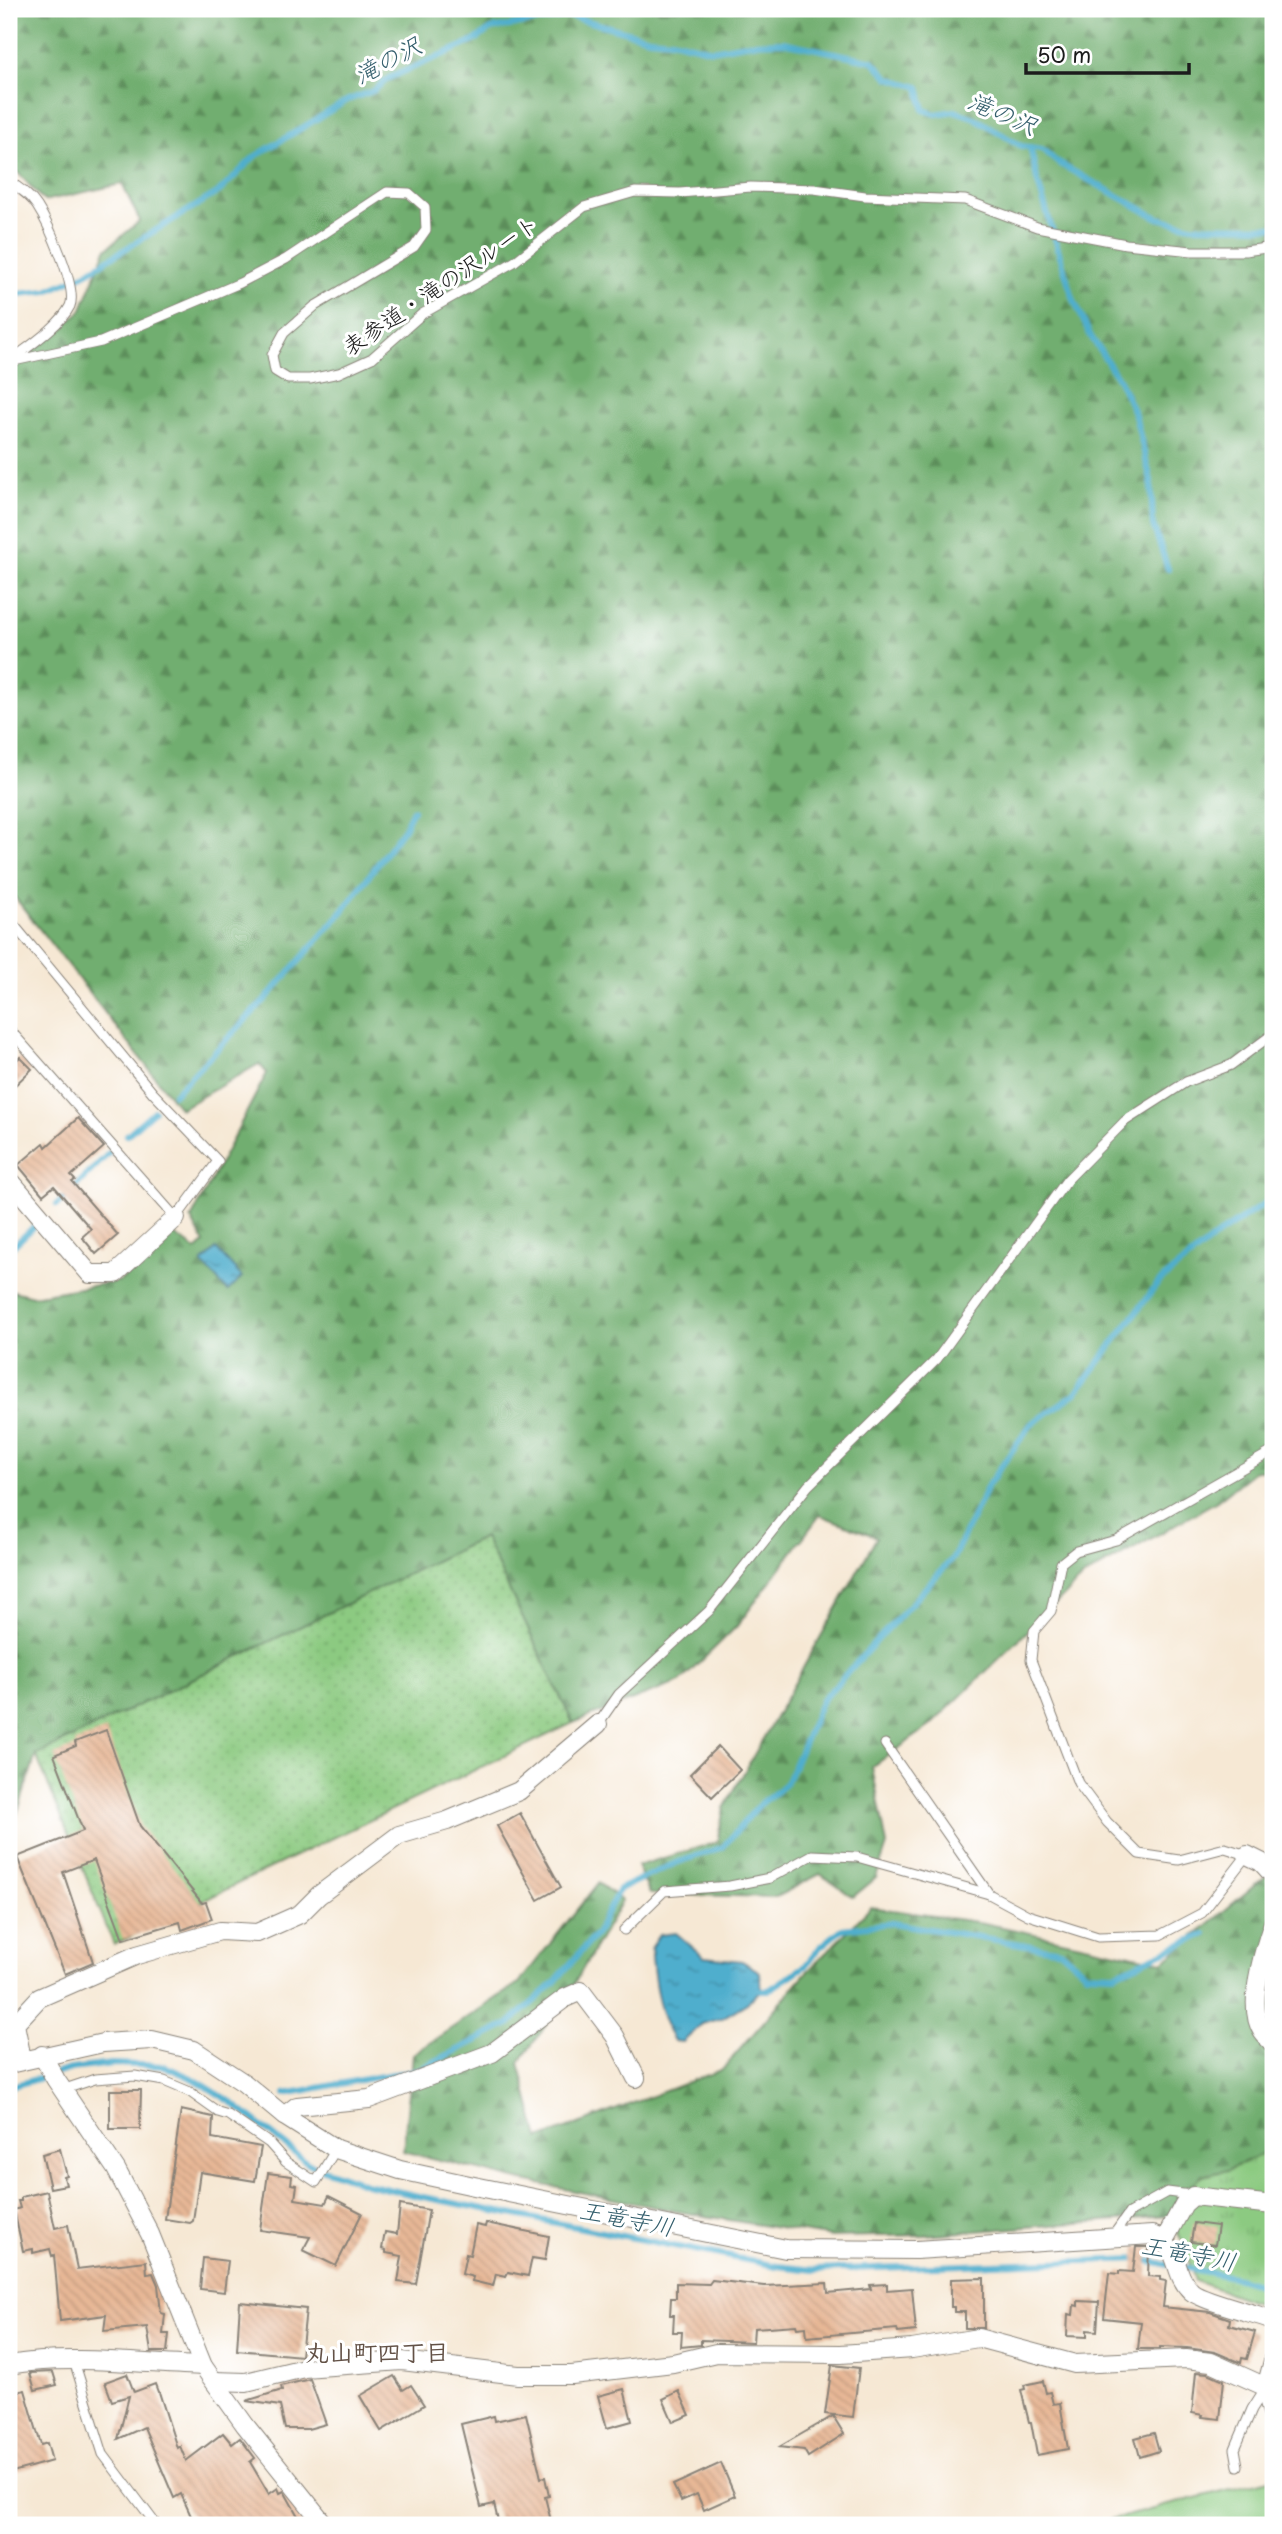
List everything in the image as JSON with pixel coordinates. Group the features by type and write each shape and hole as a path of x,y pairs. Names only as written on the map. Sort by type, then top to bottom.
{"street":[{"path":"9,1179 90,1274 115,1274 176,1218"},
{"path":"598,1724 519,1791 447,1821 399,1835 319,1895 300,1914 257,1933 212,1933 137,1955 39,1998 15,2024 15,2061 44,2059 124,2040 152,2040 194,2050 244,2083 332,2155 786,2249 916,2250 1153,2235 1168,2243 1183,2282 1193,2294 1273,2320"},
{"path":"1247,1855 1261,1863 1273,1875"},
{"path":"1273,1923 1264,1949 1257,1984 1261,2031 1273,2044"},
{"path":"284,2116 297,2106 369,2099 492,2053 565,1998 581,1991 615,2036 636,2078"},
{"path":"44,2059 128,2191 150,2234 209,2373 245,2426 325,2525"},
{"path":"1168,2243 1184,2204 1193,2196 1273,2205"},
{"path":"9,2365 29,2361 74,2361 209,2373 246,2382 304,2368 402,2361 518,2375 572,2375 674,2363 716,2353 841,2354 912,2349 978,2338 1075,2364 1186,2359 1211,2362 1266,2387 1273,2361"}],"lane":[{"path":"9,181 37,206 66,273 72,303 64,316 9,362"},
{"name":"表参道・滝の沢ルート","path":"9,362 101,342 240,283 286,259 387,192 409,193 425,207 426,230 414,247 315,306 284,333 272,355 275,371 288,379 310,379 339,373 372,358 422,314 514,262 584,207 635,192 751,187 965,200 1037,228 1126,244 1192,251 1245,251 1273,247"},
{"path":"9,919 153,1093 218,1161 176,1218 9,1029"},
{"path":"598,1724 619,1694 709,1611 808,1486 937,1359 1067,1180 1125,1121 1186,1082 1231,1065 1273,1034"},
{"path":"624,1930 664,1891 730,1886 770,1878 812,1855 857,1857 989,1894 1028,1915 1098,1937 1160,1935 1202,1913 1247,1855 1225,1848 1179,1860 1139,1854 1107,1822 1078,1783 1031,1660 1034,1631 1051,1611 1061,1563 1076,1551 1116,1540 1273,1451"},
{"path":"885,1744 989,1894"},
{"path":"59,2085 135,2076 164,2081 190,2092 218,2112 228,2115 269,2143 286,2162 316,2182 332,2155"},
{"path":"1112,2237 1129,2213 1167,2192 1193,2196"},
{"path":"74,2361 103,2454 154,2524"},
{"path":"1266,2387 1264,2401 1273,2432"},
{"path":"1238,2466 1235,2449 1252,2409 1266,2387"}],"green space":[{"path":"9,9 1273,9 1273,1470 1256,1470 1217,1501 1082,1578 930,1726 872,1767 887,1845 876,1878 853,1897 820,1874 776,1897 650,1894 637,1866 717,1842 724,1808 877,1537 820,1515 737,1626 680,1682 573,1723 484,1537 36,1755 9,1839 9,1290 33,1296 120,1281 173,1234 196,1250 204,1243 191,1219 267,1073 259,1064 180,1109 9,890 9,371 81,311 106,249 140,221 122,184 44,201 9,163 9,53 14,45 9,40"},
{"path":"484,1537 573,1723 114,1945 36,1755"},
{"path":"1273,1870 1273,2149 1228,2170 1203,2176 1169,2216 924,2235 832,2237 675,2211 519,2180 403,2151 413,2054 519,1983 598,1883 622,1901 570,1991 519,2063 539,2139 723,2069 804,1975 871,1907 984,1923 1163,1962"},
{"path":"1273,2149 1273,2309 1195,2281 1183,2243 1169,2216 1186,2189 1203,2176 1228,2170"},
{"path":"1273,2478 1273,2525 1104,2525 1103,2522"}],"water":[{"path":"216,1249 242,1277 228,1291 202,1263"},
{"path":"676,1933 704,1957 742,1961 760,1972 761,1990 747,2003 722,2018 702,2024 683,2042 674,2041 660,2007 651,1947 659,1935"}],"building":[{"path":"20,1057 32,1069 9,1091 9,1067"},
{"path":"78,1118 104,1147 71,1176 75,1180 72,1182 118,1235 96,1254 82,1237 91,1229 54,1186 43,1195 18,1165 44,1143 46,1147"},
{"path":"106,1730 140,1826 202,1903 206,1902 212,1919 182,1930 180,1922 123,1939 94,1860 63,1872 93,1962 65,1974 17,1857 83,1831 54,1755 76,1746 75,1742"},
{"path":"718,1746 740,1770 712,1797 690,1774"},
{"path":"520,1813 561,1887 538,1900 497,1826"},
{"path":"110,2090 141,2090 140,2129 110,2129"},
{"path":"181,2110 213,2117 212,2138 261,2147 255,2181 200,2172 193,2221 190,2223 165,2219"},
{"path":"60,2149 67,2176 64,2177 66,2185 50,2188 42,2154"},
{"path":"268,2173 292,2176 291,2184 297,2185 295,2199 325,2204 329,2196 362,2213 336,2266 303,2250 310,2237 260,2230"},
{"path":"47,2191 55,2228 68,2225 77,2269 146,2261 147,2274 153,2273 158,2285 161,2313 165,2314 163,2334 169,2334 167,2352 151,2352 147,2327 104,2331 106,2315 60,2321 54,2255 52,2256 50,2249 33,2253 33,2249 23,2251 14,2210 20,2208 18,2201 21,2201 21,2197"},
{"path":"400,2205 429,2210 416,2284 398,2282 402,2256 386,2253 386,2250 382,2249 385,2232 397,2234"},
{"path":"486,2223 549,2236 545,2260 532,2258 528,2276 508,2272 506,2276 496,2274 493,2286 472,2281 473,2277 462,2274 466,2254 470,2255 476,2225 485,2227"},
{"path":"1194,2223 1218,2226 1215,2245 1191,2242"},
{"path":"1136,2247 1149,2247 1148,2276 1160,2277 1160,2280 1166,2281 1163,2307 1210,2312 1230,2319 1229,2325 1255,2332 1247,2359 1242,2358 1241,2363 1215,2352 1187,2348 1138,2349 1141,2322 1104,2318 1109,2273 1133,2272"},
{"path":"203,2258 228,2261 224,2292 200,2289"},
{"path":"984,2278 984,2328 965,2328 965,2312 954,2312 954,2307 951,2307 951,2279"},
{"path":"712,2280 764,2286 827,2283 828,2293 871,2289 870,2285 887,2284 887,2290 912,2288 916,2331 898,2333 897,2329 807,2337 806,2327 797,2328 796,2325 754,2328 753,2342 701,2340 701,2345 681,2347 682,2332 673,2332 674,2315 670,2315 671,2298 676,2298 676,2283 709,2284"},
{"path":"1078,2301 1099,2302 1097,2331 1087,2330 1087,2337 1067,2336 1068,2314 1073,2315 1074,2305 1078,2306"},
{"path":"240,2302 306,2309 301,2356 237,2350"},
{"path":"832,2365 859,2368 853,2417 825,2414"},
{"path":"53,2372 57,2385 35,2390 30,2373"},
{"path":"1196,2372 1208,2373 1224,2380 1220,2419 1192,2413"},
{"path":"127,2374 134,2392 155,2384 177,2448 180,2446 186,2461 223,2433 232,2444 240,2438 255,2458 250,2462 269,2494 278,2488 280,2493 284,2491 303,2525 195,2525 181,2494 174,2498 144,2427 118,2439 129,2396 112,2401 105,2382"},
{"path":"394,2376 403,2390 411,2385 424,2405 381,2431 360,2396"},
{"path":"310,2379 326,2424 308,2429 285,2429 280,2406 246,2401 282,2390 281,2386"},
{"path":"1043,2381 1053,2404 1060,2403 1068,2449 1037,2455 1021,2390 1025,2389 1024,2385"},
{"path":"624,2389 632,2421 607,2428 598,2396"},
{"path":"25,2390 41,2445 47,2443 52,2461 9,2473 9,2394"},
{"path":"679,2391 690,2415 673,2422 663,2399"},
{"path":"526,2414 541,2478 545,2477 549,2496 545,2497 552,2525 499,2525 494,2504 481,2507 461,2424 494,2416 495,2421"},
{"path":"833,2416 844,2434 808,2457 804,2450 779,2447"},
{"path":"1154,2433 1159,2451 1140,2457 1135,2438"},
{"path":"721,2463 735,2496 704,2510 697,2494 681,2501 673,2485"}],"waterway":[{"name":"滝の沢","path":"9,295 47,291 81,276 220,191 254,157 348,100 373,91 389,78 474,41 491,29 569,16 649,38 671,40 712,50 751,43 783,42 873,61 889,78 919,87 924,110 936,114 955,111 975,118 1021,146 1042,149 1058,163 1158,218 1191,226 1273,227"},
{"path":"1030,147 1038,183 1073,298 1090,335 1119,380 1135,415 1151,481 1153,525 1168,569"},
{"path":"174,1094 265,1000 343,911 404,828 413,810"},
{"path":"127,1135 154,1111"},
{"path":"57,1205 109,1153"},
{"path":"285,2094 420,2069 509,2024 553,1984 596,1934 619,1889 676,1863 723,1847 758,1806 786,1784 822,1700 953,1558 988,1485 1031,1424 1076,1393 1159,1282 1219,1234 1273,1198"},
{"path":"9,1250 38,1223"},
{"path":"761,1990 769,1990 805,1966 820,1947 842,1929 892,1923 967,1935 1061,1951 1086,1973 1114,1974 1205,1934"},
{"name":"王竜寺川","path":"9,2087 71,2069 112,2064 164,2066 194,2079 231,2102 309,2164 366,2184 777,2266 815,2270 1140,2259 1238,2278 1273,2289"}],"district":[{"name":"丸山町四丁目","path":"377,2351"}]}
